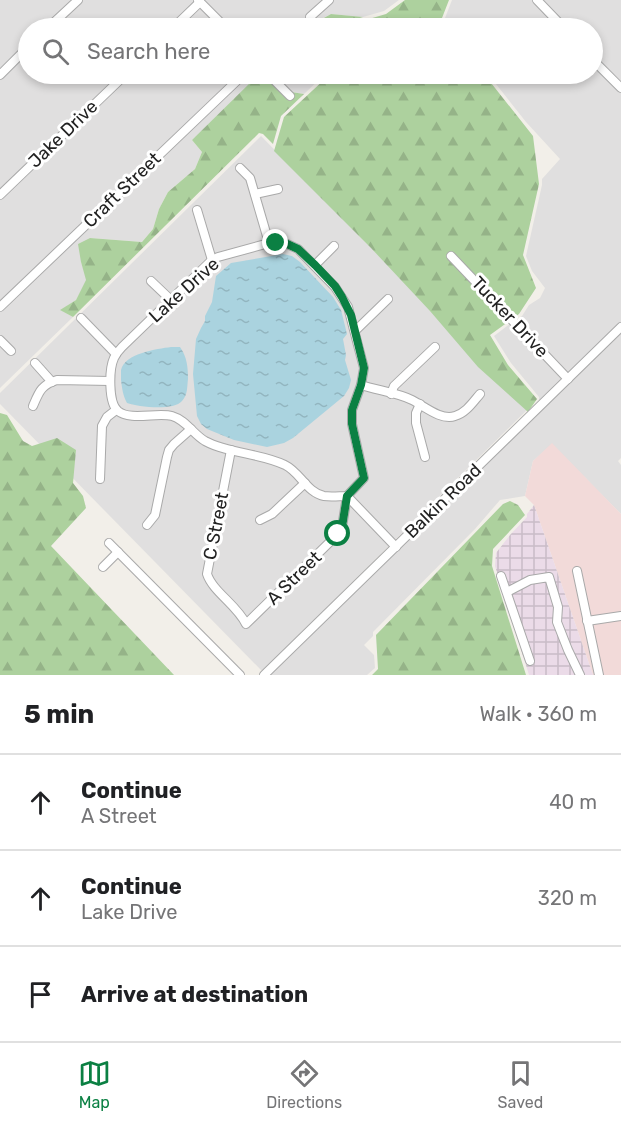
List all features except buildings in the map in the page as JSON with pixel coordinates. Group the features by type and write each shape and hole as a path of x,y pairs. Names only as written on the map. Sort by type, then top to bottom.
{"street":[{"path":"59,18 78,0"},
{"path":"310,17 329,0"},
{"path":"537,0 554,18"},
{"path":"183,18 199,1 216,18"},
{"path":"0,75 18,57"},
{"path":"603,69 621,88"},
{"name":"Jake Drive","path":"0,195 116,84"},
{"name":"Craft Street","path":"0,306 233,84"},
{"path":"278,84 290,96"},
{"path":"240,168 250,178 269,243"},
{"path":"255,194 278,189"},
{"path":"197,210 212,260"},
{"name":"Lake Drive","path":"116,354 212,260 269,243 285,243 298,249 335,286 342,297 351,315 364,368 352,410 352,424 364,478 347,496"},
{"path":"315,265 334,246"},
{"name":"Tucker Drive","path":"451,255 568,379"},
{"path":"151,281 171,300"},
{"path":"355,331 388,299"},
{"path":"81,318 116,354 110,381 113,405 116,410 123,414 170,415 183,422 205,441 284,465 315,492 323,496 347,496 396,547"},
{"name":"Balkin Road","path":"264,675 621,327"},
{"path":"0,340 11,351"},
{"path":"391,394 394,386 435,347"},
{"path":"35,363 52,382"},
{"path":"33,406 39,391 57,380 110,381"},
{"path":"361,385 409,398 439,415 453,417 463,412 480,394"},
{"path":"420,404 416,413 416,423 425,457"},
{"path":"100,479 102,426 107,417 116,410"},
{"path":"147,525 155,514 170,450 191,429"},
{"name":"C Street","path":"231,450 207,574 210,582 242,614 246,624"},
{"path":"260,520 272,514 305,483"},
{"name":"A Street","path":"246,624 338,534 342,527 347,496"},
{"path":"109,543 240,675"},
{"path":"103,567 118,552"},
{"path":"577,571 599,675"},
{"path":"501,576 530,661"},
{"path":"507,592 530,580 549,577 558,607 557,622 580,675"},
{"path":"587,621 621,616"}],"shaded area":[{"path":"0,0 72,0 53,18 18,18 18,52 0,70"},
{"path":"83,0 195,1 177,18 64,18"},
{"path":"203,0 399,0 384,11 363,17 331,14 323,18 220,18"},
{"path":"452,0 532,0 550,18 445,18"},
{"path":"541,0 621,0 621,84 603,65 603,18 558,18"},
{"path":"200,7 211,18 188,18"},
{"path":"18,63 18,84 111,84 0,190 0,80"},
{"path":"603,74 621,93 621,322 568,374 516,320 522,316 529,305 540,298 545,288 532,271 526,256 542,179 560,159 526,122 496,84 603,84"},
{"path":"121,84 228,84 0,301 0,200"},
{"path":"239,84 261,84 192,140 202,152 195,169 168,192 159,209 153,229 142,242 90,238 81,262 87,280 76,300 61,310 73,317 0,388 0,345 11,356 15,352 0,336 0,312"},
{"path":"283,84 314,84 304,94 291,92"},
{"path":"261,136 529,408 262,671 0,404 0,393"},
{"path":"511,323 563,378 539,402 539,397 511,363 494,336"},
{"path":"621,332 621,458 618,461 621,465 621,514 552,444 533,461 525,496 500,500 475,529 373,632 373,636 364,645 374,655 375,668 367,675 270,675"},
{"path":"552,443 621,514 621,675 593,675 534,505 525,496 533,461"},
{"path":"534,505 593,675 529,675 495,566 496,553 527,517"}],"green space":[{"path":"405,0 449,0 442,18 372,18 386,14"},
{"path":"331,14 363,17 360,18 324,18"},
{"path":"249,84 273,85 290,100 294,96 291,92 304,94 281,116 273,144 259,133 73,317 60,310 76,300 86,280 78,244 90,238 142,242 153,229 159,209 168,192 195,169 202,152 192,140"},
{"path":"319,84 492,84 533,136 539,184 523,255 536,288 519,314 490,335 508,365 537,399 528,412 478,367 371,248 274,151 284,117"},
{"path":"0,413 7,415 23,441 32,446 57,438 76,450 73,483 83,496 86,508 51,546 174,675 0,675"},
{"path":"510,501 518,505 525,515 493,549 492,566 526,675 372,675 378,669 376,635 503,504"}],"water":[{"path":"283,254 292,256 300,262 333,297 341,310 347,334 343,339 345,360 351,380 344,396 293,438 267,447 234,440 207,429 201,424 197,416 193,374 196,339 212,302 216,276 231,263"},
{"path":"180,347 187,362 188,379 184,399 178,404 164,407 147,407 127,403 121,380 121,370 124,364 142,353"}],"route":[{"path":"276,243 285,243 298,249 335,286 351,315 364,368 352,410 352,424 364,478 347,496 342,527 338,534"}]}
